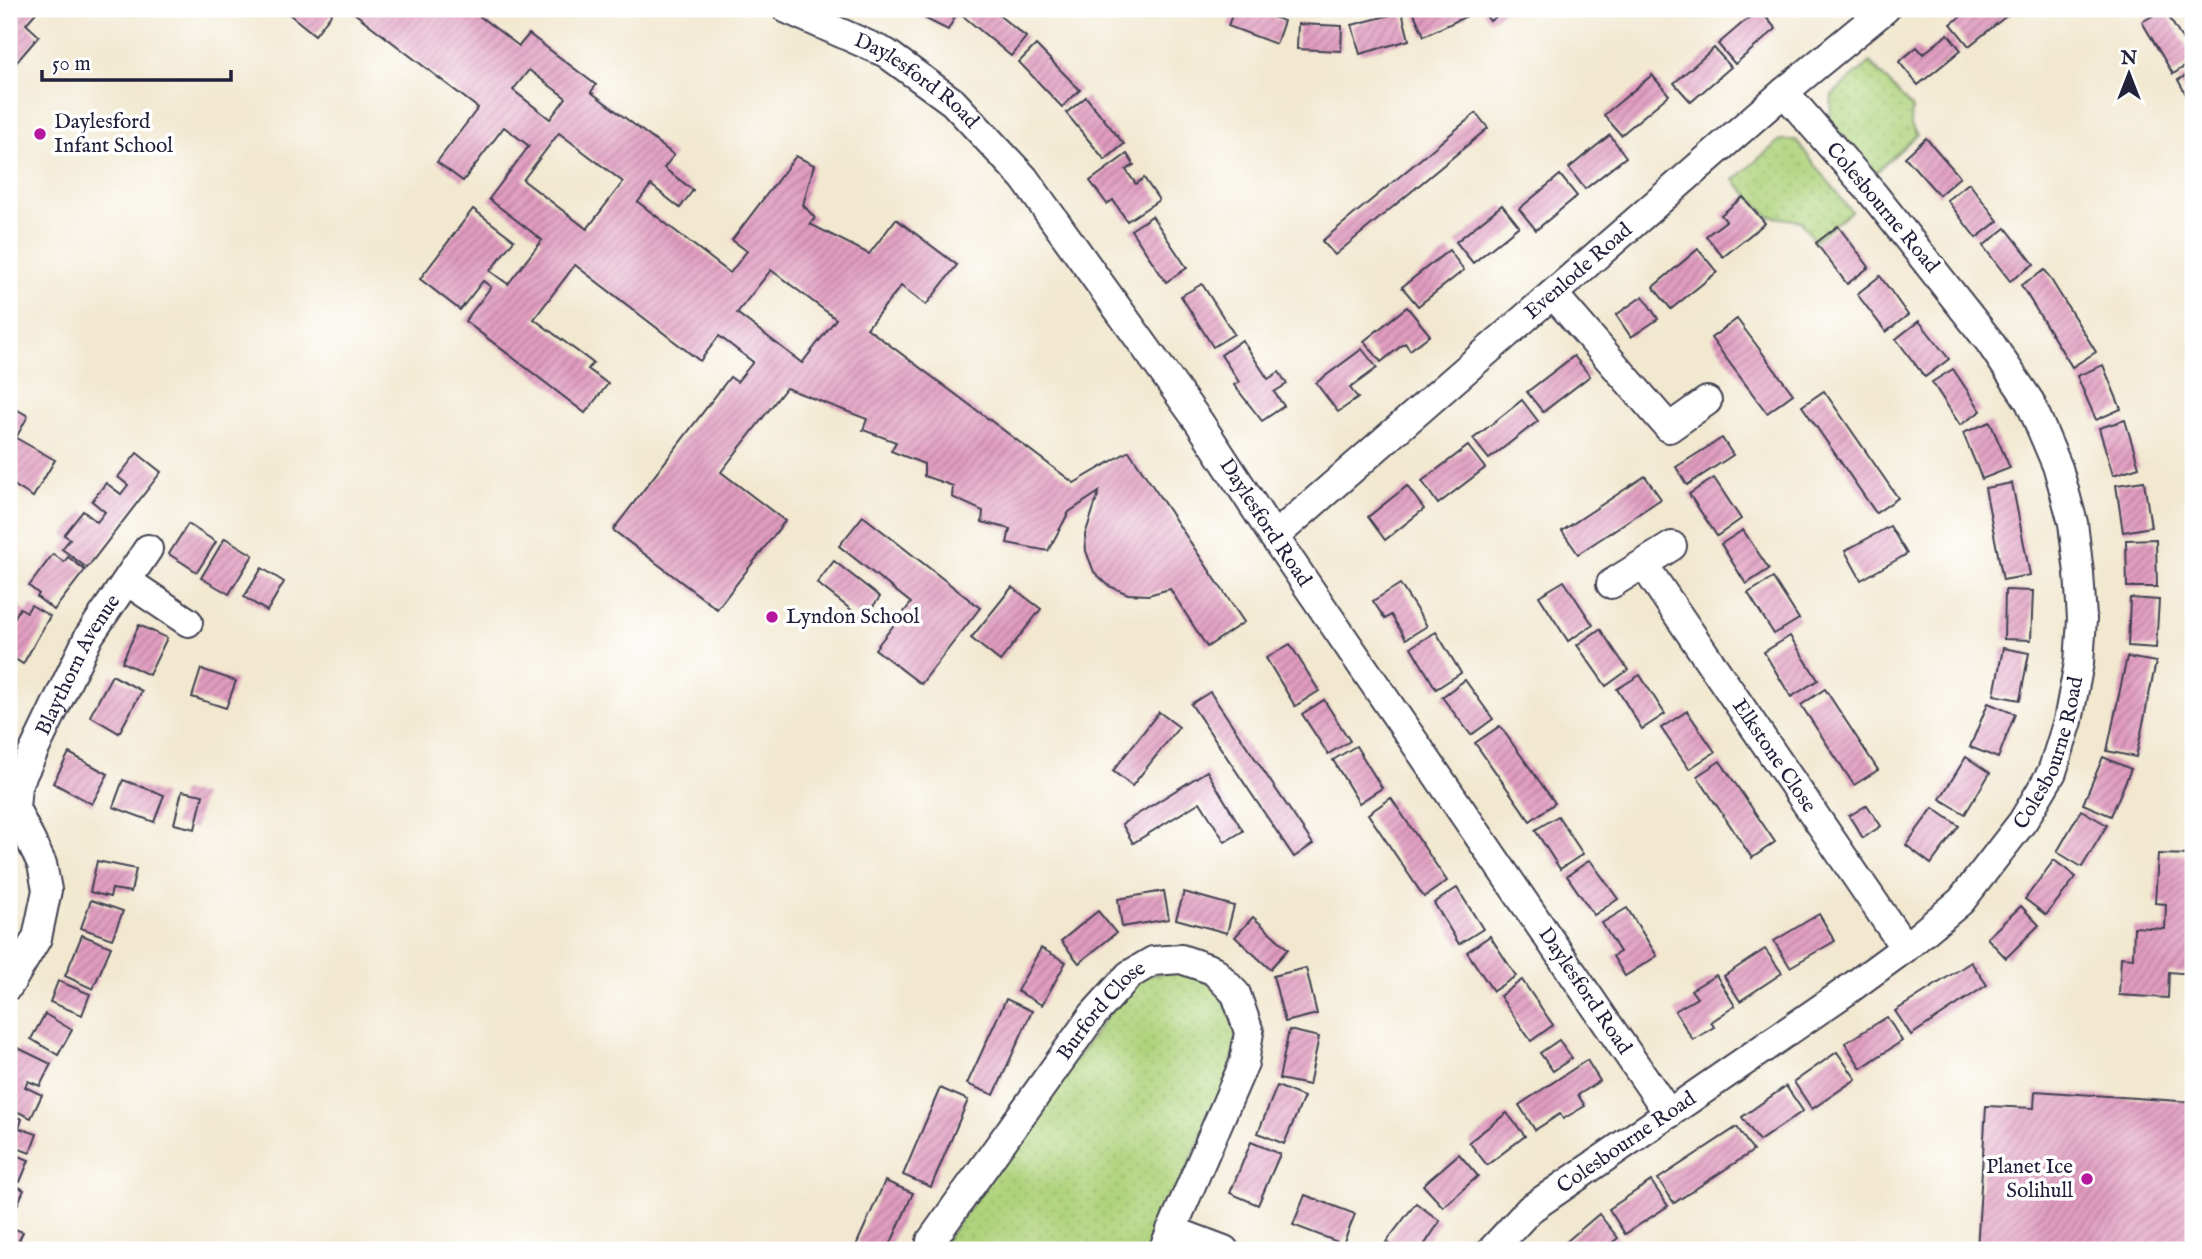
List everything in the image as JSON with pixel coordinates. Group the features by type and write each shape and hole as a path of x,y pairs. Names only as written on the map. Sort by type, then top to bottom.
{"street":[{"name":"Daylesford Road","path":"787,9 886,53 953,102 1024,178 1191,411 1274,537 1669,1114"},
{"name":"Evenlode Road","path":"1274,537 1784,92 1885,9"},
{"name":"Colesbourne Road","path":"1492,1250 1531,1209 1905,948 1961,901 2024,821 2052,772 2068,721 2079,663 2082,619 2073,523 2058,468 2030,402 1989,341 1873,194 1784,92"},
{"path":"1553,294 1669,428 1707,401"},
{"path":"1611,584 1672,546"},
{"name":"Blaythorn Avenue","path":"9,985 37,938 47,890 42,864 15,808 17,786 89,636 148,548"},
{"name":"Elkstone Close","path":"1644,565 1905,948"},
{"name":"Blaythorn Avenue","path":"127,582 188,622"},
{"name":"Burford Close","path":"930,1250 931,1241 1093,1015 1129,975 1153,961 1181,959 1213,970 1236,994 1249,1032 1244,1063 1167,1240 1224,1250"}],"green space":[{"path":"1870,62 1912,108 1911,125 1917,135 1875,173 1830,122 1832,95"},
{"path":"1780,140 1796,140 1851,211 1814,241 1801,221 1768,216 1734,180"},
{"path":"1186,970 1217,989 1238,1029 1232,1068 1152,1250 939,1250 1117,1002 1143,976"}],"building":[{"path":"9,9 39,9 26,24 39,36 9,71"},
{"path":"285,9 335,9 315,35"},
{"path":"349,9 470,9 519,46 529,34 596,85 591,92 674,155 664,168 693,190 680,208 651,185 638,202 730,273 747,251 732,240 796,156 814,165 803,205 815,218 810,224 869,254 896,219 957,265 926,305 901,286 867,328 1074,483 1129,451 1244,622 1207,647 1170,589 1148,595 1128,594 1109,586 1094,572 1086,551 1085,535 1099,492 1069,512 1048,551 1007,543 1010,529 982,522 983,511 952,497 953,486 924,476 924,464 891,451 896,442 863,430 867,419 786,388 721,472 785,521 717,609 613,530 730,377 737,382 753,362 719,336 700,361 575,265 534,319 593,363 588,369 608,384 585,413 465,321 491,287 483,281 460,310 420,279 473,209 514,240 490,271 508,284 542,240 489,199 529,146 504,127 463,181 437,162 478,108","holes":["529,70 566,98 550,119 513,90","559,133 623,182 587,229 523,180","771,270 836,319 802,363 737,313"]},
{"path":"921,9 959,9 948,30 924,18 927,12"},
{"path":"970,9 991,9 1026,37 1011,56 963,16"},
{"path":"1234,9 1251,9 1284,21 1276,44 1228,26"},
{"path":"1412,9 1464,9 1467,16 1424,36"},
{"path":"1481,9 1507,9 1490,21"},
{"path":"1759,9 1776,29 1735,64 1718,44"},
{"path":"1971,9 2015,9 1969,46 1951,24"},
{"path":"2164,9 2193,57 2193,61 2173,74 2142,22"},
{"path":"1402,12 1409,40 1360,54 1352,25"},
{"path":"1298,24 1342,26 1341,51 1297,49"},
{"path":"1948,34 1961,50 1918,85 1899,62 1917,47 1923,54"},
{"path":"1036,45 1080,90 1062,107 1019,62"},
{"path":"1714,48 1731,67 1691,102 1674,83"},
{"path":"2193,72 2193,107 2178,80"},
{"path":"1652,75 1669,95 1621,135 1604,115"},
{"path":"1086,97 1124,144 1105,160 1066,113"},
{"path":"1476,113 1488,128 1335,255 1322,241"},
{"path":"1610,135 1626,157 1585,189 1569,168"},
{"path":"1926,138 1960,177 1939,195 1905,157"},
{"path":"1127,154 1134,165 1126,170 1136,184 1144,178 1159,200 1127,221 1113,200 1107,204 1090,181"},
{"path":"1560,175 1577,196 1536,230 1519,209"},
{"path":"1969,183 1998,221 1976,238 1947,200"},
{"path":"1743,197 1765,223 1723,257 1706,236 1726,221 1721,215"},
{"path":"1502,205 1519,226 1473,263 1456,242"},
{"path":"1152,216 1187,268 1166,282 1131,230"},
{"path":"1838,226 1869,267 1847,284 1816,243"},
{"path":"2006,228 2034,264 2010,281 1983,246"},
{"path":"1698,249 1717,272 1671,309 1653,287"},
{"path":"1449,250 1464,270 1418,306 1402,287"},
{"path":"2045,270 2096,352 2072,367 2021,285"},
{"path":"1880,276 1908,315 1886,332 1857,294"},
{"path":"1202,284 1234,334 1213,347 1181,296"},
{"path":"1643,296 1658,319 1631,337 1616,315"},
{"path":"1407,307 1430,335 1410,350 1405,343 1381,362 1364,341"},
{"path":"1737,319 1793,394 1767,413 1711,338"},
{"path":"1919,321 1949,359 1925,377 1896,339"},
{"path":"1242,340 1268,379 1279,372 1287,384 1274,392 1284,406 1262,421 1234,385 1239,382 1221,355"},
{"path":"1362,349 1377,368 1350,388 1358,398 1338,412 1316,383"},
{"path":"1574,356 1590,376 1543,412 1527,392"},
{"path":"2103,365 2121,409 2096,420 2077,376"},
{"path":"1953,369 1981,411 1960,425 1932,382"},
{"path":"1824,391 1898,498 1876,513 1802,406"},
{"path":"1522,400 1538,421 1489,459 1473,439"},
{"path":"9,405 28,416 16,438 9,434"},
{"path":"2125,420 2139,467 2113,475 2099,428"},
{"path":"1990,422 2010,468 1982,479 1963,433"},
{"path":"16,438 55,460 33,497 9,482 9,451"},
{"path":"1722,438 1733,455 1687,485 1676,467"},
{"path":"1468,446 1485,468 1438,504 1422,481"},
{"path":"137,453 161,472 87,568 62,549 70,539 64,535 83,511 97,522 105,512 92,501 106,483 121,494 128,485 118,477"},
{"path":"1645,476 1661,499 1578,554 1562,531"},
{"path":"1714,478 1741,519 1717,536 1689,494"},
{"path":"2144,481 2151,527 2123,532 2116,485"},
{"path":"2012,483 2030,575 2003,580 1985,488"},
{"path":"1407,486 1424,509 1385,540 1368,517"},
{"path":"863,516 980,608 921,684 875,649 911,603 839,546"},
{"path":"188,524 216,542 197,572 169,554"},
{"path":"1890,526 1907,554 1861,580 1845,551"},
{"path":"1743,530 1769,569 1746,584 1721,544"},
{"path":"225,538 253,555 229,594 201,578"},
{"path":"2156,539 2157,587 2127,587 2126,540"},
{"path":"53,554 64,562 68,557 85,570 54,610 37,597 39,594 29,586"},
{"path":"834,561 880,597 863,619 817,583"},
{"path":"262,568 284,582 267,611 244,597"},
{"path":"1773,578 1799,619 1774,634 1748,593"},
{"path":"1564,581 1593,625 1568,641 1539,596"},
{"path":"1400,584 1427,626 1406,639 1391,615 1385,619 1373,601"},
{"path":"1012,587 1041,609 1000,661 971,638"},
{"path":"2005,590 2033,591 2031,640 2004,639"},
{"path":"2130,598 2159,600 2156,648 2128,646"},
{"path":"31,605 50,616 23,664 9,655 9,627 20,608 27,612"},
{"path":"139,625 167,638 149,675 122,662"},
{"path":"1600,629 1628,670 1606,686 1577,645"},
{"path":"1436,632 1461,673 1436,689 1411,647"},
{"path":"1790,636 1818,680 1791,697 1764,652"},
{"path":"1290,644 1319,691 1295,706 1266,658"},
{"path":"2003,648 2029,653 2020,700 1994,695"},
{"path":"2127,657 2156,662 2136,757 2107,751"},
{"path":"201,669 236,681 226,708 192,697"},
{"path":"112,675 142,691 119,733 90,716"},
{"path":"1640,675 1665,714 1642,729 1617,689"},
{"path":"1465,680 1493,719 1471,735 1442,697"},
{"path":"1825,689 1878,770 1854,785 1801,705"},
{"path":"1210,692 1313,844 1294,857 1191,704"},
{"path":"1324,700 1350,741 1328,754 1302,714"},
{"path":"1988,703 2015,714 1998,758 1970,747"},
{"path":"1687,711 1715,752 1689,769 1661,728"},
{"path":"1159,712 1179,727 1132,786 1113,771"},
{"path":"1500,726 1555,803 1530,821 1475,743"},
{"path":"1356,746 1382,788 1359,803 1333,760"},
{"path":"69,753 108,774 92,804 53,783"},
{"path":"1966,757 1990,773 1965,814 1940,799"},
{"path":"2103,757 2131,769 2111,816 2083,804"},
{"path":"1720,761 1775,842 1752,858 1697,776"},
{"path":"1207,771 1243,831 1225,842 1200,802 1133,843 1122,824"},
{"path":"123,780 164,795 154,822 113,807"},
{"path":"182,791 203,795 195,829 174,824"},
{"path":"1391,798 1447,881 1424,897 1368,814"},
{"path":"1867,805 1881,826 1863,838 1849,816"},
{"path":"1933,808 1959,826 1931,864 1906,845"},
{"path":"2081,810 2107,825 2082,867 2057,852"},
{"path":"1558,816 1583,854 1560,869 1535,830"},
{"path":"2158,854 2193,855 2193,974 2169,972 2168,998 2119,995 2121,957 2133,958 2134,927 2165,929 2166,904 2155,903"},
{"path":"1590,860 1618,899 1594,915 1567,876"},
{"path":"2054,860 2076,877 2046,915 2025,899"},
{"path":"97,861 136,869 131,892 112,889 110,897 90,892"},
{"path":"1457,888 1483,929 1459,944 1434,903"},
{"path":"1164,891 1169,919 1122,927 1118,899"},
{"path":"1184,892 1234,906 1227,933 1176,919"},
{"path":"91,900 123,911 112,939 81,928"},
{"path":"2021,906 2039,925 2006,958 1987,938"},
{"path":"1627,908 1657,956 1625,976 1613,956 1620,952 1602,923"},
{"path":"1098,911 1116,933 1079,963 1061,941"},
{"path":"1819,914 1835,941 1790,967 1774,941"},
{"path":"1253,917 1288,949 1270,969 1235,937"},
{"path":"82,935 111,947 93,989 65,976"},
{"path":"1490,936 1516,976 1493,991 1467,952"},
{"path":"1041,948 1066,962 1042,1005 1017,991"},
{"path":"1765,949 1782,973 1740,1001 1724,976"},
{"path":"1971,962 1987,985 1911,1035 1895,1011"},
{"path":"1306,968 1317,1014 1285,1022 1273,976"},
{"path":"1716,975 1735,1006 1711,1022 1714,1027 1693,1040 1675,1011 1697,998 1691,990"},
{"path":"1522,980 1553,1025 1531,1041 1500,996"},
{"path":"58,981 90,994 82,1015 50,1002"},
{"path":"1006,999 1032,1011 994,1095 967,1084"},
{"path":"45,1014 72,1030 58,1055 31,1039"},
{"path":"1887,1017 1902,1041 1861,1068 1845,1043"},
{"path":"1289,1030 1319,1037 1309,1085 1279,1079"},
{"path":"1559,1040 1572,1058 1553,1071 1540,1053"},
{"path":"18,1048 51,1064 40,1086 28,1081 25,1087 42,1095 31,1118 9,1108 9,1082 13,1073 9,1071 9,1067"},
{"path":"1837,1052 1856,1079 1812,1109 1794,1082"},
{"path":"1587,1060 1600,1081 1578,1095 1585,1106 1563,1119 1560,1114 1535,1130 1519,1105"},
{"path":"1277,1086 1304,1097 1284,1144 1258,1133"},
{"path":"1786,1086 1803,1111 1759,1141 1742,1117"},
{"path":"940,1088 968,1100 931,1187 903,1175"},
{"name":"Planet Ice Solihull","path":"2035,1091 2193,1102 2193,1250 1977,1250 1986,1106 2034,1108"},
{"path":"1507,1113 1525,1136 1487,1165 1469,1142"},
{"path":"9,1114 22,1119 19,1128 37,1134 30,1153 9,1145"},
{"path":"1737,1127 1753,1151 1674,1203 1658,1179"},
{"path":"1251,1142 1280,1154 1258,1205 1230,1193"},
{"path":"9,1152 29,1160 20,1182 9,1177"},
{"path":"1459,1154 1478,1176 1443,1207 1423,1185"},
{"path":"885,1181 913,1193 888,1250 854,1250"},
{"path":"1651,1181 1668,1206 1625,1234 1609,1209"},
{"path":"9,1182 24,1190 15,1210 9,1207"},
{"path":"1305,1195 1355,1214 1343,1244 1293,1225"},
{"path":"1416,1203 1440,1221 1421,1250 1397,1250 1386,1242"},
{"path":"1599,1214 1618,1238 1603,1250 1563,1250 1560,1247"},
{"path":"9,1227 23,1232 19,1240 39,1250 9,1250"}],"place":[{"name":"Daylesford Infant School","path":"40,134"},
{"name":"Lyndon School","path":"772,617"},
{"name":"Planet Ice Solihull","path":"2087,1179"}]}
